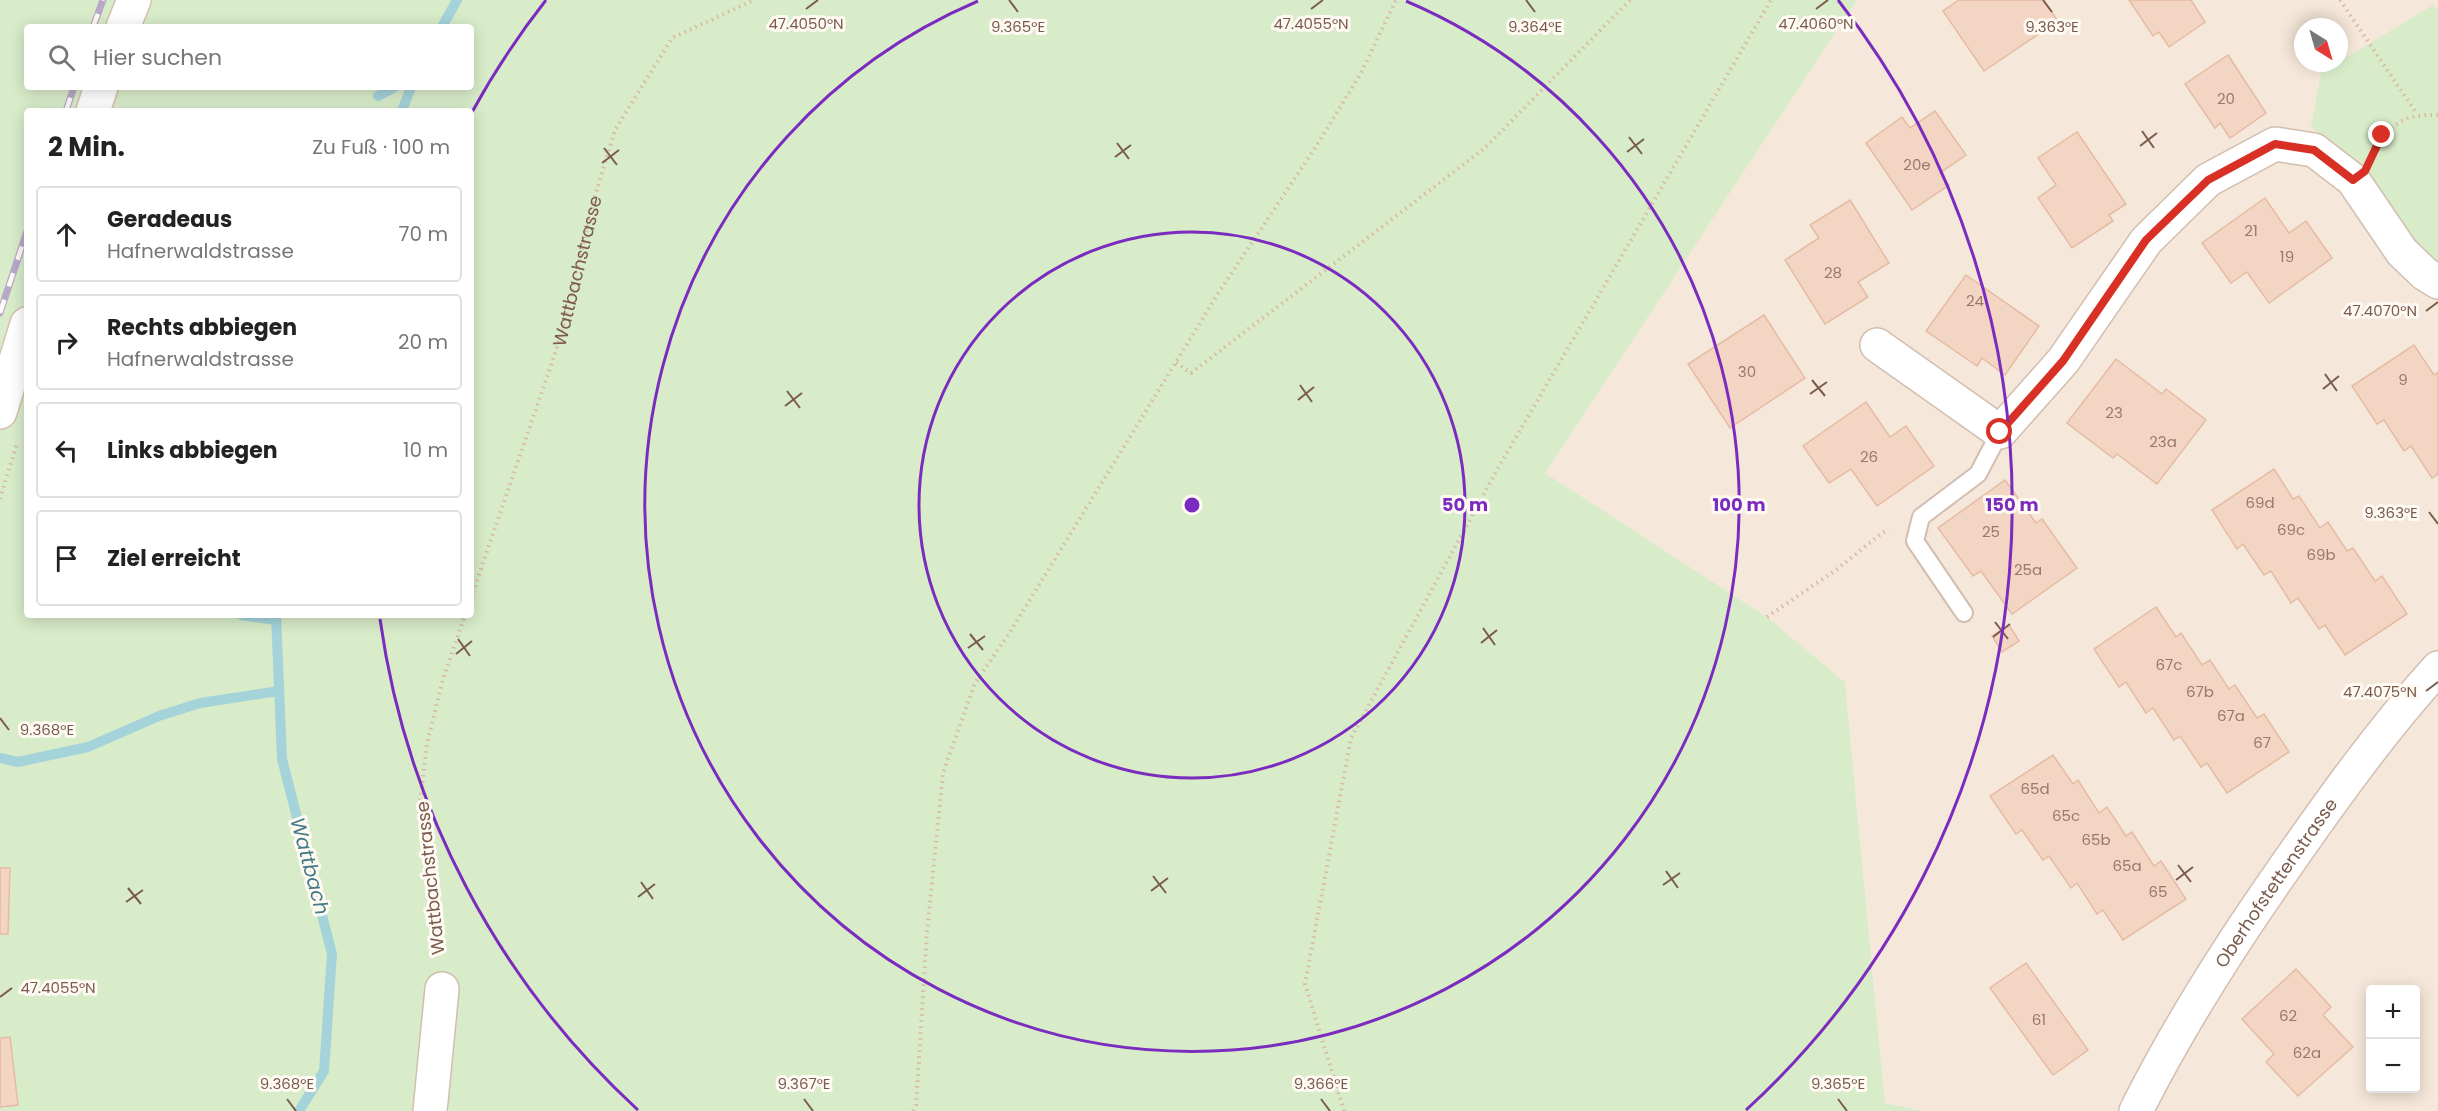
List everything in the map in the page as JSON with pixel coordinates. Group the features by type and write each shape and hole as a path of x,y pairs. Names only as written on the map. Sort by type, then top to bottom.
{"street":[{"path":"124,24 134,0"},
{"path":"94,108 100,90"},
{"path":"1877,345 2000,432 2063,361 2146,240 2208,180 2275,144 2314,150 2353,180 2402,252 2424,274 2438,282"},
{"path":"10,422 24,341"},
{"name":"Oberhofstettenstrasse","path":"2136,1111 2154,1074 2232,944 2333,797 2438,668"},
{"path":"430,1111 442,988"}],"lane":[{"path":"1964,613 1915,541 1921,517 1978,474 2000,432"}],"path":[{"name":"Wattbachstrasse","path":"474,589 560,339 595,196 615,130 672,38 754,0"},
{"path":"913,1111 916,1105 927,932 943,773 975,683 1010,632 1219,292 1356,82 1396,0"},
{"path":"1176,363 1191,373 1485,148 1630,0"},
{"path":"1344,1111 1305,984 1351,738 1498,468 1771,0"},
{"path":"2340,0 2417,114"},
{"path":"2353,180 2365,171 2382,135 2403,120 2417,114 2438,115"},
{"path":"0,500 10,422"},
{"path":"1767,617 1836,570 1882,533 1921,517"},
{"name":"Wattbachstrasse","path":"442,988 419,811 427,743 443,679 464,618"}],"shaded area":[{"path":"1857,0 2438,0 2438,1111 1923,1111 1885,1103 1845,682 1767,617 1544,473"}],"green space":[{"path":"0,0 1857,0 1545,473 1767,617 1845,682 1885,1103 1923,1111 449,1111 447,1101 439,1111 0,1111"},
{"path":"2433,5 2438,11 2438,267 2421,253 2365,171 2311,127 2321,73 2348,72 2348,57"}],"building":[{"path":"1959,0 2043,0 2058,21 1984,71 1943,11"},
{"path":"2129,0 2191,0 2205,22 2169,47 2159,32 2153,36"},
{"path":"2228,55 2266,113 2230,138 2220,123 2215,128 2185,84"},
{"path":"1935,111 1966,155 1940,173 1949,185 1912,210 1866,143 1902,117 1910,128"},
{"path":"2077,132 2126,204 2109,215 2113,221 2072,248 2038,198 2056,185 2038,158"},
{"path":"2265,198 2289,233 2306,221 2332,258 2269,303 2247,272 2231,283 2202,243"},
{"path":"1850,200 1889,263 1858,282 1868,297 1825,324 1785,260 1819,238 1810,225"},
{"path":"1966,275 2039,326 2005,375 1982,358 1977,366 1926,331"},
{"path":"1764,315 1805,378 1730,428 1688,364"},
{"path":"2414,345 2434,375 2438,372 2438,474 2432,478 2411,446 2404,451 2384,420 2377,424 2352,386"},
{"path":"2116,359 2162,394 2166,389 2206,420 2157,484 2117,454 2113,458 2067,423"},
{"path":"1866,402 1890,437 1906,426 1934,466 1877,506 1851,469 1829,483 1803,446"},
{"path":"2274,469 2293,499 2299,496 2320,528 2328,522 2347,551 2353,548 2375,581 2382,576 2407,614 2345,655 2325,625 2319,629 2298,598 2291,603 2271,571 2264,575 2243,544 2237,549 2212,510"},
{"path":"2005,480 2036,523 2042,519 2077,568 2012,614 1981,571 1973,576 1938,528"},
{"path":"2156,607 2176,637 2181,633 2202,665 2210,660 2229,689 2235,685 2257,718 2264,714 2289,752 2227,793 2207,763 2201,767 2180,736 2174,740 2153,708 2146,713 2126,682 2119,687 2094,649"},
{"path":"2009,625 2019,641 2002,652 1992,636"},
{"path":"2053,755 2073,784 2078,780 2099,813 2107,807 2126,836 2132,832 2154,866 2161,861 2186,899 2123,940 2103,910 2097,914 2077,883 2071,888 2049,856 2043,860 2022,830 2016,834 1990,796"},
{"path":"0,868 10,868 8,934 0,934"},
{"path":"2026,963 2088,1050 2053,1075 1990,988"},
{"path":"2296,969 2331,1007 2323,1015 2353,1047 2298,1096 2266,1062 2274,1054 2242,1019"},
{"path":"10,1037 18,1105 0,1107 0,1038"}],"waterway":[{"name":"Wattbach","path":"444,24 457,0"},
{"path":"378,96 389,90"},
{"name":"Wattbach","path":"403,108 410,90"},
{"path":"262,618 276,620"},
{"name":"Wattbach","path":"276,618 282,759 332,954 324,1071 299,1111"},
{"path":"0,758 18,762 88,747 159,716 200,703 279,691"}],"railway":[{"path":"94,24 103,0"},
{"path":"67,108 73,90"},
{"path":"0,313 24,240"}],"route":[{"path":"2000,432 2063,361 2146,240 2208,180 2275,144 2314,150 2353,180 2365,171 2382,135"}]}
